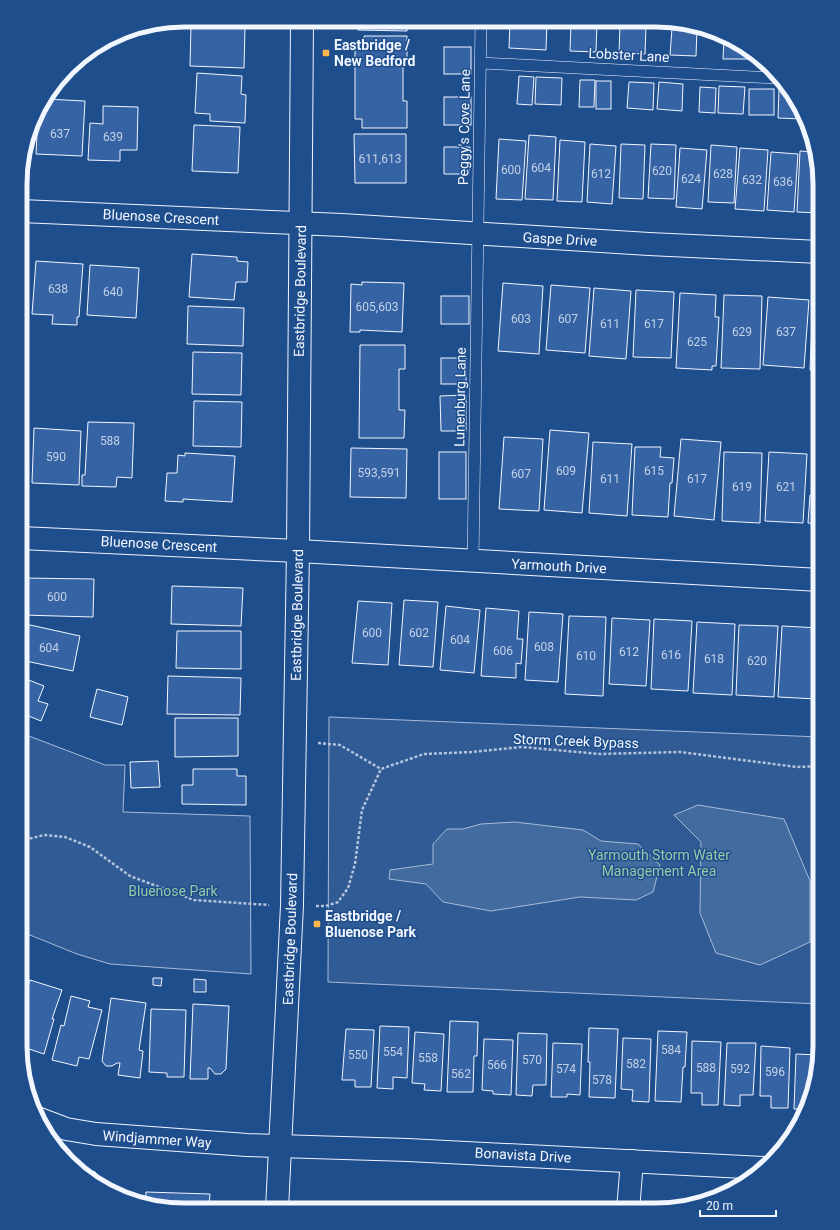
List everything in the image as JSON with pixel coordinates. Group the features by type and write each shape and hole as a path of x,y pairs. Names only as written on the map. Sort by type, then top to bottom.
{"street":[{"name":"Eastbridge Boulevard","path":"278,1203 292,905 298,550 302,27"},
{"name":"Bluenose Crescent","path":"27,211 301,223"},
{"name":"Gaspe Drive","path":"301,223 642,244 813,252"},
{"name":"Bluenose Crescent","path":"27,538 298,550"},
{"name":"Yarmouth Drive","path":"298,550 813,580"},
{"name":"Windjammer Way","path":"47,1122 66,1129 96,1134 281,1147"},
{"name":"Bonavista Drive","path":"281,1147 408,1150 755,1167"},
{"path":"630,1203 632,1161"}],"lane":[{"name":"Peggy's Cove Lane","path":"477,234 481,27"},
{"name":"Lobster Lane","path":"481,63 771,78"},
{"name":"Lunenburg Lane","path":"473,561 477,234"}],"path":[{"path":"295,740 340,745 381,769 362,810 355,864 348,888 338,902 326,906 313,906"},
{"name":"Storm Creek Bypass","path":"381,769 424,754 472,752 522,747 600,754 680,752 797,767 813,766"},
{"path":"27,840 44,835 65,837 90,847 130,876 194,900 271,905"}],"shaded area":[{"name":"Yarmouth Storm Water Management Area","path":"329,717 813,737 813,1004 328,982"},
{"name":"Bluenose Park","path":"27,735 105,765 125,765 123,812 250,816 251,974 110,964 77,954 27,934"},
{"path":"698,805 784,819 810,881 810,942 760,965 716,953 700,913 701,842 674,815"},
{"path":"515,822 583,830 601,841 638,844 660,865 653,892 636,900 580,897 491,911 443,902 426,884 389,879 390,870 433,864 433,844 447,829 463,829 481,824"}],"building":[{"path":"191,27 245,27 244,68 190,66"},
{"path":"358,27 407,27 407,31 358,30"},
{"path":"510,27 547,27 546,50 509,48"},
{"path":"571,27 597,27 596,52 570,51"},
{"path":"620,27 646,27 645,54 619,53"},
{"path":"672,28 697,32 696,56 670,55"},
{"path":"364,36 407,36 407,61 403,61 403,101 407,101 407,128 362,128 362,119 355,119 355,49 364,49"},
{"path":"724,42 749,58 749,59 723,59"},
{"path":"444,47 471,47 471,74 444,74"},
{"path":"197,73 242,76 241,94 246,95 245,123 210,121 210,114 195,113"},
{"path":"519,76 534,77 532,105 517,104"},
{"path":"536,77 562,78 561,105 535,104"},
{"path":"580,80 595,80 594,107 579,107"},
{"path":"596,81 611,81 611,109 596,109"},
{"path":"629,82 654,83 653,110 627,108"},
{"path":"659,82 683,84 682,111 657,109"},
{"path":"719,86 745,87 743,114 718,113"},
{"path":"700,87 716,88 715,113 699,112"},
{"path":"749,89 774,89 774,115 749,115"},
{"path":"779,90 782,90 799,119 778,118"},
{"path":"444,97 471,97 471,125 444,125"},
{"path":"52,99 85,101 82,156 36,154 37,128"},
{"path":"103,106 138,107 137,150 120,150 120,161 88,160 90,123 103,124"},
{"path":"194,125 240,127 238,173 192,171"},
{"path":"354,134 406,134 406,183 355,183"},
{"path":"529,135 556,137 553,200 525,199"},
{"path":"499,139 526,141 522,200 496,199"},
{"path":"560,140 585,142 582,202 557,201"},
{"path":"590,144 616,146 612,204 587,202"},
{"path":"621,144 645,145 643,199 619,198"},
{"path":"651,144 676,145 674,199 648,198"},
{"path":"711,145 737,147 734,203 708,202"},
{"path":"444,147 470,147 469,174 444,174"},
{"path":"680,148 707,150 702,209 676,207"},
{"path":"740,148 768,150 764,211 735,209"},
{"path":"800,151 810,152 813,174 813,213 797,212"},
{"path":"771,152 798,154 794,212 767,210"},
{"path":"192,254 237,257 237,261 248,262 247,282 236,282 234,300 189,297"},
{"path":"36,261 83,264 79,317 77,317 77,325 52,324 53,315 32,314"},
{"path":"90,265 139,268 136,318 87,315"},
{"path":"362,282 404,283 402,332 360,330 360,332 350,332 351,284 362,285"},
{"path":"503,283 543,286 539,354 498,351"},
{"path":"551,285 590,288 585,353 546,350"},
{"path":"594,288 631,291 626,359 589,356"},
{"path":"636,290 674,292 671,358 633,357"},
{"path":"680,293 716,295 715,317 719,317 716,366 712,366 712,370 676,368"},
{"path":"724,295 762,296 760,369 721,368"},
{"path":"441,296 469,296 469,324 441,324"},
{"path":"768,297 809,300 804,368 763,365"},
{"path":"813,299 813,370 810,370"},
{"path":"188,306 244,308 243,346 187,344"},
{"path":"360,345 405,345 405,369 399,369 399,410 405,410 404,438 359,438"},
{"path":"193,352 242,353 241,395 192,394"},
{"path":"441,358 466,358 466,384 441,384"},
{"path":"466,395 466,431 441,431 440,396"},
{"path":"194,401 242,402 241,447 193,446"},
{"path":"88,422 134,423 132,478 117,477 116,487 82,486 82,475 85,475"},
{"path":"34,428 81,431 79,485 32,483"},
{"path":"550,430 589,433 582,513 544,510"},
{"path":"504,437 543,439 539,511 499,509"},
{"path":"681,439 721,442 714,520 674,516"},
{"path":"593,442 632,444 627,516 589,513"},
{"path":"635,447 661,447 660,457 674,458 672,483 670,483 668,517 632,515"},
{"path":"351,448 407,449 406,498 350,497"},
{"path":"439,452 466,452 466,499 439,499"},
{"path":"724,452 762,453 760,523 722,521"},
{"path":"769,452 807,454 803,523 765,521"},
{"path":"185,453 235,456 232,502 183,499 183,502 165,501 167,473 177,473 178,455 185,456"},
{"path":"813,465 813,523 808,523 810,495 812,495"},
{"path":"27,578 94,579 93,617 27,615"},
{"path":"172,586 243,588 241,626 171,624"},
{"path":"404,600 438,602 433,667 399,665"},
{"path":"358,601 392,603 388,665 352,663"},
{"path":"446,606 480,610 474,673 440,670"},
{"path":"486,608 519,611 517,639 523,639 521,664 516,663 516,678 481,676"},
{"path":"529,612 563,614 558,682 525,680"},
{"path":"569,616 606,617 603,696 565,694"},
{"path":"612,618 650,620 646,686 609,684"},
{"path":"654,619 692,621 688,691 651,689"},
{"path":"697,622 735,624 732,695 693,693"},
{"path":"27,624 80,636 73,671 27,661"},
{"path":"739,625 778,626 774,697 736,695"},
{"path":"782,626 813,628 813,699 778,697"},
{"path":"177,631 241,631 241,669 176,668"},
{"path":"168,676 241,678 240,715 167,714"},
{"path":"27,679 44,686 38,701 48,704 41,721 27,715"},
{"path":"97,689 128,697 122,725 90,717"},
{"path":"175,718 238,718 238,756 175,757"},
{"path":"158,761 160,787 131,788 130,762"},
{"path":"193,769 237,769 237,776 246,776 246,805 182,804 182,785 193,785"},
{"path":"153,978 162,978 161,986 153,985"},
{"path":"194,979 206,980 206,992 194,992"},
{"path":"30,980 62,990 52,1019 54,1019 44,1054 27,1048 27,990"},
{"path":"71,996 90,1001 88,1007 102,1010 89,1059 79,1057 77,1066 52,1060 61,1025 64,1026"},
{"path":"111,998 146,1003 139,1050 143,1051 140,1078 118,1075 120,1063 112,1066 106,1066 102,1061"},
{"path":"193,1004 229,1006 226,1069 221,1074 215,1074 210,1068 208,1068 208,1079 190,1079"},
{"path":"151,1009 186,1010 184,1077 167,1077 167,1073 149,1072"},
{"path":"450,1021 478,1022 477,1056 474,1056 473,1092 447,1092"},
{"path":"380,1026 409,1027 407,1078 393,1077 393,1089 377,1088"},
{"path":"589,1028 618,1029 615,1098 589,1097"},
{"path":"346,1029 374,1030 371,1087 355,1087 355,1080 342,1080"},
{"path":"658,1031 687,1032 681,1102 655,1101"},
{"path":"415,1032 444,1034 441,1091 424,1090 425,1084 412,1083"},
{"path":"518,1033 547,1034 546,1085 533,1085 532,1096 516,1095"},
{"path":"623,1038 651,1039 649,1102 632,1101 633,1090 621,1089"},
{"path":"484,1039 513,1040 511,1095 493,1094 493,1091 482,1090"},
{"path":"692,1041 721,1042 718,1105 702,1105 702,1093 691,1093"},
{"path":"553,1043 582,1044 580,1095 567,1094 567,1097 551,1097"},
{"path":"727,1043 756,1043 753,1095 740,1095 740,1106 724,1105"},
{"path":"761,1046 790,1048 788,1108 771,1108 771,1096 760,1096"},
{"path":"796,1054 813,1055 805,1096 800,1109 794,1109"},
{"path":"94,1171 101,1178 100,1179 92,1173"},
{"path":"146,1192 210,1194 209,1203 174,1203 145,1198"}],"place":[{"name":"Eastbridge / New Bedford","path":"326,53"},
{"name":"Eastbridge / Bluenose Park","path":"317,924"}]}
